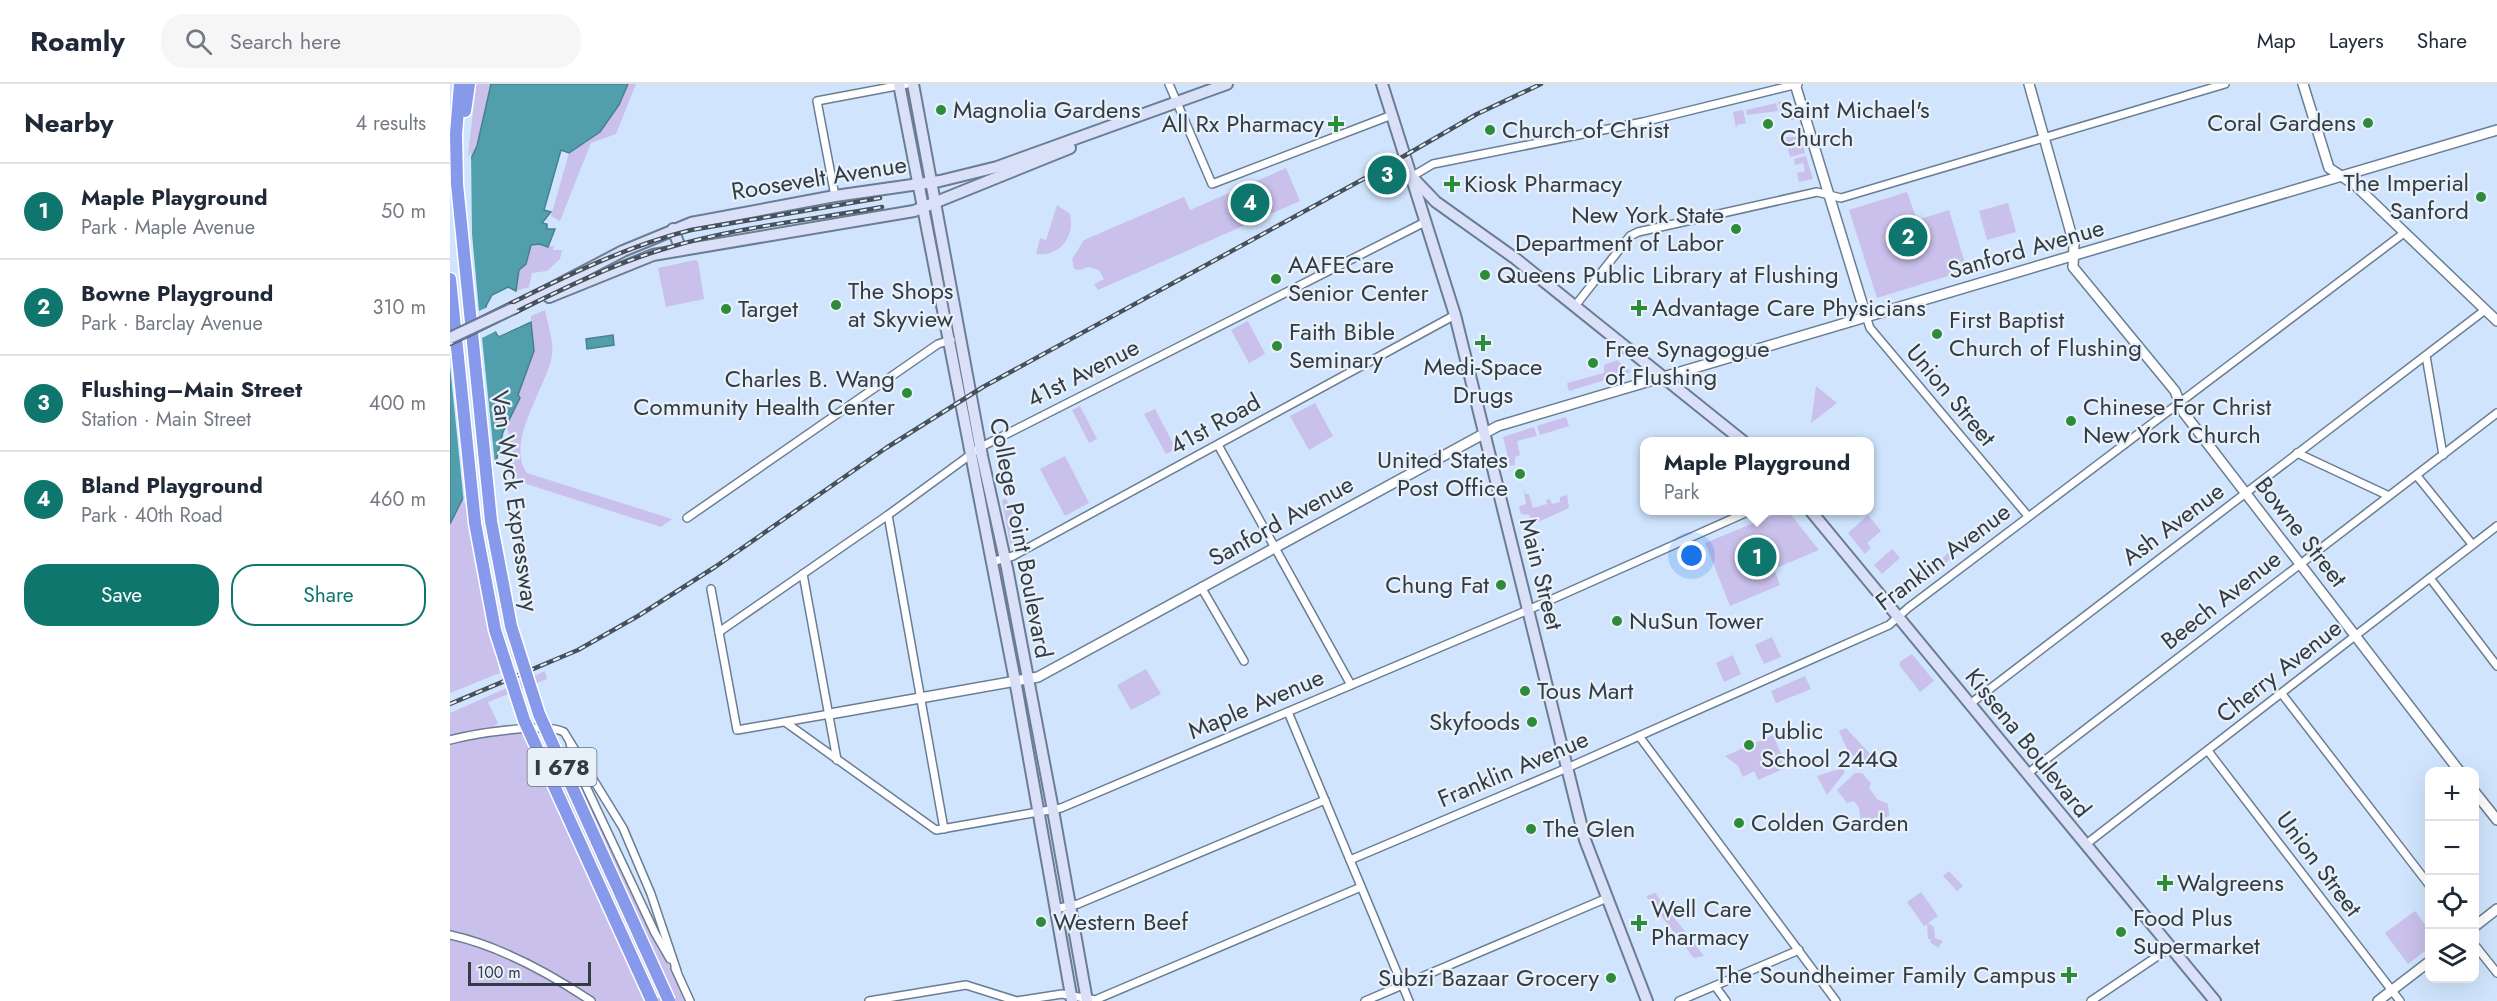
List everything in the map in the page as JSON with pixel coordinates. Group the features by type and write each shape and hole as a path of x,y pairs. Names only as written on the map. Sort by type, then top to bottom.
{"highway":[{"name":"Van Wyck Expressway","path":"460,84 460,214 490,511 511,626 527,681 550,740 669,1001"},
{"path":"459,151 469,84"},
{"name":"Van Wyck Expressway","path":"450,279 479,550 502,656 535,746 652,1001"}],"main road":[{"name":"College Point Boulevard","path":"913,84 934,204 1053,810 1087,1000"},
{"name":"Roosevelt Avenue","path":"531,301 623,251 674,229 724,215 931,182 998,167 1144,116 1227,84"},
{"name":"Main Street","path":"1382,84 1455,315 1585,840 1647,1001"},
{"name":"College Point Boulevard","path":"902,85 921,208 1015,682 1071,998"},
{"name":"Roosevelt Avenue","path":"450,338 531,301 634,261 681,250 934,204 1136,123 1144,116"},
{"path":"1411,177 1436,202 1575,306 1739,437"},
{"path":"674,229 681,250"},
{"name":"Kissena Boulevard","path":"1814,515 2215,1001"}],"street":[{"path":"1169,84 1212,184 1392,115"},
{"name":"Bowne Street","path":"2029,84 2074,244 2073,267 2175,391 2184,413 2457,767"},
{"path":"1575,306 1630,236 1638,232 1817,192 1841,198 2225,84"},
{"path":"2303,84 2329,168 2355,185 2497,321"},
{"path":"835,196 817,101 902,85"},
{"path":"1411,177 1433,164 1643,122 1797,85"},
{"name":"Union Street","path":"1797,85 1870,328 2028,516"},
{"name":"Sanford Avenue","path":"719,632 737,730 1028,679 1042,675 1498,426 2497,130"},
{"name":"41st Avenue","path":"719,632 888,515 981,447 1425,222"},
{"name":"Franklin Avenue","path":"1350,860 1567,768 1889,625 2028,516 2404,233"},
{"name":"Ash Avenue","path":"1970,704 2485,310"},
{"name":"41st Road","path":"991,562 1004,558 1455,315"},
{"path":"687,518 938,344 960,338"},
{"path":"2426,356 2444,455"},
{"name":"Beech Avenue","path":"2027,774 2301,564 2387,495 2417,476 2497,413"},
{"path":"1218,444 1273,548 1351,685"},
{"path":"2297,453 2387,495"},
{"path":"2417,476 2472,544"},
{"path":"785,722 936,830 944,829 888,515"},
{"name":"Maple Avenue","path":"944,829 1053,810 1528,610 1741,515"},
{"name":"Cherry Avenue","path":"2085,845 2497,526"},
{"path":"803,574 837,760"},
{"path":"2430,578 2497,666"},
{"path":"1201,587 1244,661"},
{"path":"711,589 719,632"},
{"path":"2282,694 2425,880"},
{"path":"1288,712 1409,1001"},
{"path":"450,740 539,728 556,728 566,735 623,828 651,894 677,971 690,1001"},
{"path":"566,735 579,772 655,933 677,971"},
{"path":"1640,736 1836,1001"},
{"name":"Union Street","path":"2208,751 2400,1001"},
{"path":"2479,796 2497,820"},
{"path":"1055,909 1071,906 1325,800"},
{"path":"869,1001 966,985 1017,1001 1062,994 1071,998 1095,1000 1361,887"},
{"path":"1365,1001 1607,898"},
{"path":"2479,924 2497,909"},
{"path":"450,935 549,974 591,1001"},
{"path":"2091,1001 2171,947"},
{"path":"2479,949 2497,973"},
{"path":"1679,1001 1799,950"},
{"path":"2378,1001 2425,965"},
{"path":"1715,986 1726,1001"}],"shaded area":[{"path":"476,84 501,84 486,134 467,165"},
{"path":"491,84 628,84 619,105 600,132 569,153 561,150 544,210 551,212 542,223 547,224 547,229 555,229 548,247 539,244 531,245 526,264 519,270 516,291 508,287 492,295 486,306 497,335 500,336 531,322 534,351 518,395 520,398 503,432 497,458 469,486 450,524 450,203 477,146"},
{"path":"628,84 636,84 616,134 591,143 560,221 551,216 569,153 600,132 619,105"},
{"path":"1789,100 1794,120 1791,120 1790,114 1781,115 1778,102"},
{"path":"1776,103 1778,111 1747,115 1746,110"},
{"path":"1743,110 1746,123 1737,125 1736,128 1733,112"},
{"path":"1801,137 1805,153 1790,157 1785,138"},
{"path":"1806,156 1813,179 1799,182 1797,173 1805,171 1803,163 1795,165 1794,159"},
{"path":"1286,168 1300,201 1098,290 1094,284 1104,279 1099,270 1088,267 1080,270 1074,269 1072,259 1084,240 1184,197 1190,210"},
{"path":"1907,192 1917,220 1949,210 1967,270 1877,298 1849,210"},
{"path":"2008,203 2016,232 1987,240 1979,211"},
{"path":"1057,205 1070,214 1068,238 1059,249 1045,254 1036,254 1040,238 1046,240"},
{"path":"539,244 543,247 554,246 553,250 562,250 560,259 547,271 532,273 529,287 516,291 519,270 531,245"},
{"path":"698,261 704,299 666,307 658,268"},
{"path":"545,310 552,356 523,431 521,460 527,473 672,519 661,527 514,480 507,424 502,434 521,327 531,322 531,316"},
{"path":"1248,321 1265,354 1249,363 1231,330"},
{"path":"613,335 614,345 587,349 586,339"},
{"path":"1617,360 1631,372 1569,391 1567,383 1604,373 1604,365"},
{"path":"1816,386 1837,403 1811,423"},
{"path":"1315,403 1333,436 1309,450 1290,416"},
{"path":"1080,406 1097,439 1089,443 1072,410"},
{"path":"1155,409 1176,449 1166,454 1144,414"},
{"path":"1566,417 1569,426 1540,435 1537,426"},
{"path":"1534,427 1537,436 1517,441 1520,455 1515,457 1515,465 1510,466 1503,437"},
{"path":"1065,456 1089,503 1065,516 1040,469"},
{"path":"469,486 469,514 500,673 450,693 450,524"},
{"path":"1523,486 1525,494 1529,494 1533,508 1547,504 1546,500 1550,499 1552,504 1560,502 1560,497 1567,495 1569,508 1538,522 1537,519 1528,523 1530,515 1521,514 1519,506 1526,504"},
{"path":"1006,499 1026,539 1014,545 1010,543 1002,500"},
{"path":"1773,515 1791,515 1819,550 1774,569 1780,585 1730,606 1705,543"},
{"path":"1868,515 1881,531 1867,543 1871,548 1865,554 1848,533"},
{"path":"1892,549 1900,558 1882,574 1874,565"},
{"path":"1952,550 1956,555 1903,594 1901,592"},
{"path":"1772,637 1781,657 1764,664 1755,645"},
{"path":"1912,654 1934,681 1920,692 1900,666 1900,662"},
{"path":"1733,655 1741,674 1724,682 1716,663"},
{"path":"1146,669 1161,694 1131,710 1117,685"},
{"path":"545,671 547,679 488,702 498,723 494,726 512,725 570,765 602,827 638,907 675,977 684,1001 450,1001 450,713"},
{"path":"1805,676 1811,689 1776,703 1771,691"},
{"path":"1846,728 1872,756 1861,765 1847,749 1839,731"},
{"path":"1773,735 1787,767 1758,780 1754,771 1743,777 1738,766 1725,756"},
{"path":"1842,768 1845,772 1827,795 1817,776"},
{"path":"1855,773 1862,773 1871,783 1869,788 1877,799 1888,804 1889,816 1878,820 1874,828 1861,825 1859,808 1854,801 1847,803 1837,790"},
{"path":"1949,871 1963,886 1957,891 1943,876"},
{"path":"1921,892 1938,916 1928,923 1934,927 1935,938 1943,941 1938,948 1930,942 1931,939 1928,939 1927,924 1924,926 1907,902"},
{"path":"1655,893 1704,956 1694,958 1646,896"},
{"path":"2415,911 2425,925 2425,951 2408,964 2385,933"}],"pier":[{"path":"471,151 472,234 479,311 490,306 500,333 527,323 499,336 496,331 482,338 495,464 472,488 464,504 450,366 450,196"}],"railway":[{"path":"450,704 578,650 638,616 715,567 886,448 983,387 1378,171 1477,114 1541,84"},
{"path":"450,333 598,262 660,239 691,230 880,198"},
{"path":"450,344 584,279 667,248 747,229 882,207"}],"place":[{"name":"Magnolia Gardens","path":"941,110"},
{"name":"Coral Gardens","path":"2368,123"},
{"name":"All Rx Pharmacy","path":"1336,124"},
{"name":"Saint Michael's Church","path":"1768,124"},
{"name":"Church of Christ","path":"1490,130"},
{"name":"Flushing–Main Street","path":"1387,175"},
{"name":"Kiosk Pharmacy","path":"1452,184"},
{"name":"The Imperial Sanford","path":"2481,197"},
{"name":"Bland Playground","path":"1250,203"},
{"name":"New York State Department of Labor","path":"1736,229"},
{"name":"Bowne Playground","path":"1908,237"},
{"name":"Queens Public Library at Flushing","path":"1485,275"},
{"name":"AAFECare Senior Center","path":"1276,279"},
{"name":"The Shops at Skyview","path":"836,305"},
{"name":"Advantage Care Physicians","path":"1639,308"},
{"name":"Target","path":"726,309"},
{"name":"First Baptist Church of Flushing","path":"1937,334"},
{"name":"Medi-Space Drugs","path":"1483,343"},
{"name":"Faith Bible Seminary","path":"1277,346"},
{"name":"Free Synagogue of Flushing","path":"1593,363"},
{"name":"Charles B. Wang Community Health Center","path":"907,393"},
{"name":"Chinese For Christ New York Church","path":"2071,421"},
{"name":"United States Post Office","path":"1520,474"},
{"name":"Maple Playground","path":"1757,557"},
{"name":"Chung Fat","path":"1501,585"},
{"name":"NuSun Tower","path":"1617,621"},
{"name":"Tous Mart","path":"1525,691"},
{"name":"Skyfoods","path":"1532,722"},
{"name":"Public School 244Q","path":"1749,745"},
{"name":"Colden Garden","path":"1739,823"},
{"name":"The Glen","path":"1531,829"},
{"name":"Walgreens","path":"2165,883"},
{"name":"Western Beef","path":"1041,922"},
{"name":"Well Care Pharmacy","path":"1639,923"},
{"name":"Food Plus Supermarket","path":"2121,932"},
{"name":"The Soundheimer Family Campus","path":"2069,975"},
{"name":"Subzi Bazaar Grocery","path":"1611,978"}]}
